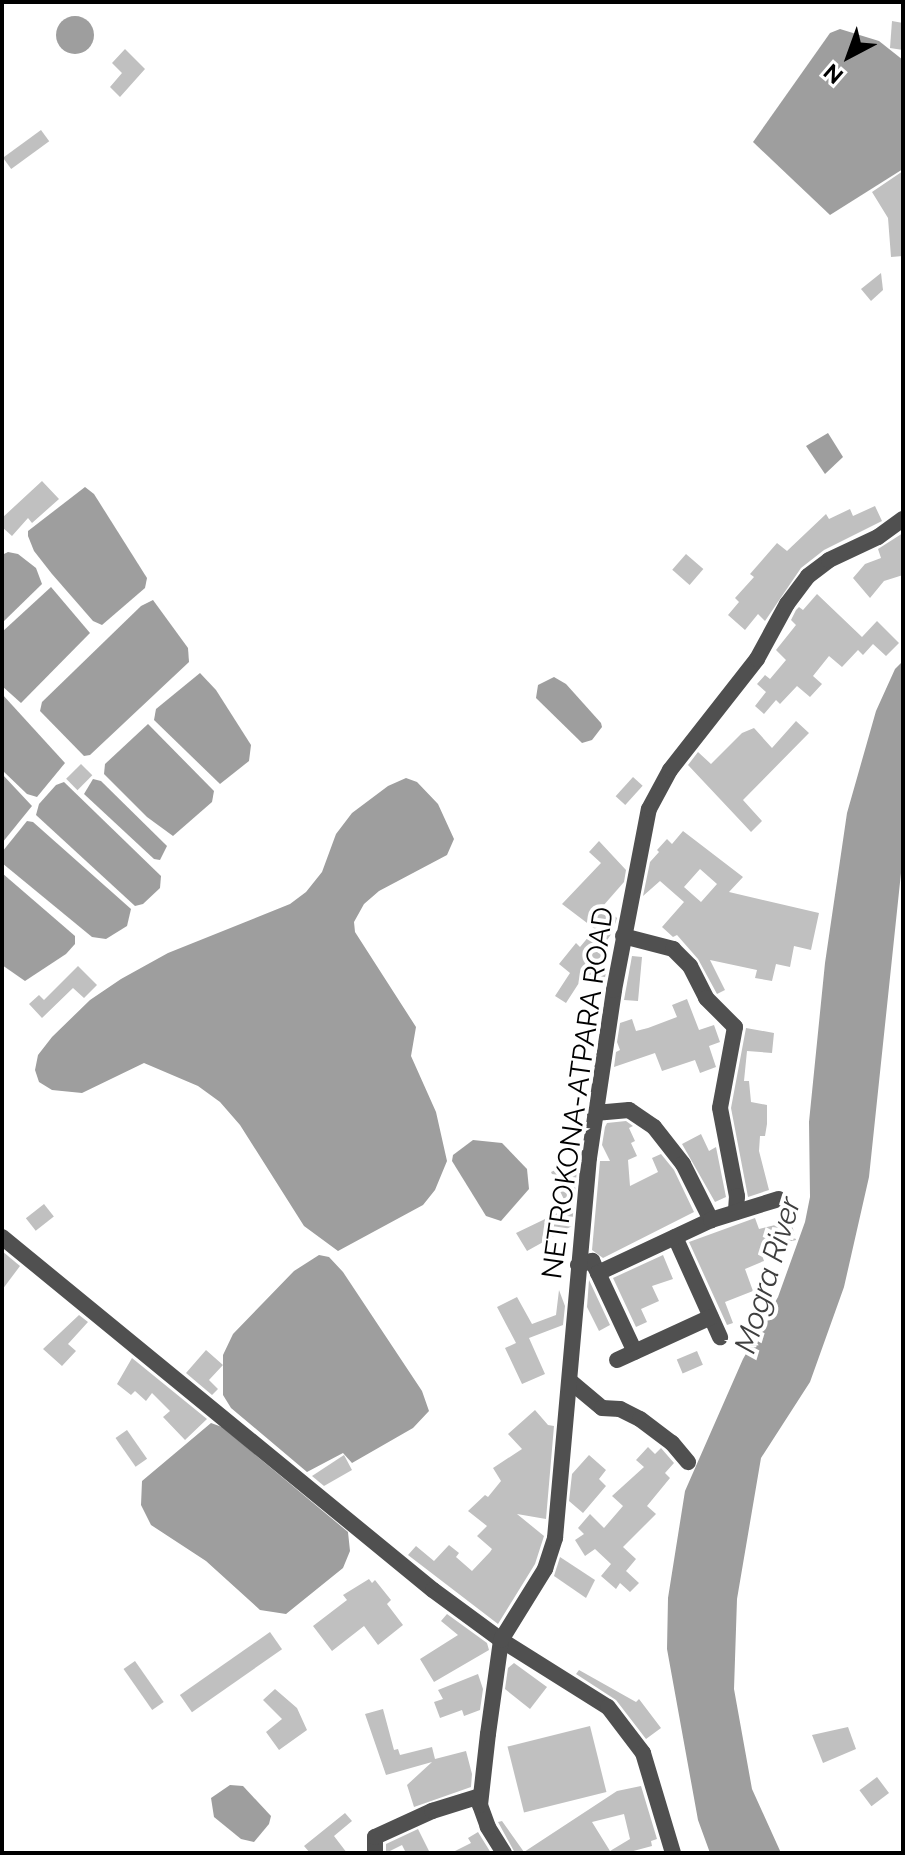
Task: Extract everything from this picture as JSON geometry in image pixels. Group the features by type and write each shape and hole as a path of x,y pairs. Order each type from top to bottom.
{"street":[{"name":"NETROKONA-ATPARA ROAD","path":"504,1853 488,1827 480,1796 501,1640 553,1550 595,1113 623,936 649,809 661,784 757,659 787,604 808,576 829,560 878,537 903,519"},
{"path":"623,936 673,949 690,966 706,998 735,1027 720,1108 737,1196 736,1212"},
{"path":"595,1113 629,1110 654,1127 683,1164 711,1220"},
{"path":"598,1273 711,1220 779,1199"},
{"path":"2,1237 433,1590 501,1640 620,1718 643,1753 673,1853"},
{"path":"675,1237 720,1337"},
{"path":"578,1265 592,1261 635,1352"},
{"path":"617,1360 711,1317"},
{"path":"571,1382 602,1408 620,1409 640,1419 672,1443 688,1462"},
{"path":"375,1853 375,1837 432,1811 480,1796"}],"shaded area":[{"path":"75,16 88,22 94,35 88,48 75,54 62,48 56,35 62,22"},
{"path":"840,29 879,41 903,60 903,169 830,215 753,142 830,33"},
{"path":"828,433 843,457 825,474 806,446"},
{"path":"85,487 94,494 147,578 145,588 102,625 93,621 52,574 34,551 28,536 28,531"},
{"path":"8,552 18,554 36,568 42,584 2,623 2,555"},
{"path":"51,587 90,633 21,703 2,686 2,632"},
{"path":"153,600 188,648 189,662 90,755 84,756 40,711 42,702 141,606"},
{"path":"903,661 903,854 869,1177 844,1287 810,1382 761,1458 737,1599 734,1689 752,1789 781,1853 710,1853 698,1820 667,1649 668,1598 685,1491 743,1359 778,1297 805,1222 810,1197 809,1122 825,963 847,813 876,711 895,669"},
{"path":"200,673 216,690 251,745 249,761 220,784 154,720 156,709"},
{"path":"554,677 566,684 601,723 602,727 592,740 582,743 536,698 538,685"},
{"path":"2,694 65,763 37,797 27,794 2,770"},
{"path":"148,724 214,791 212,802 173,836 147,817 104,774 105,764"},
{"path":"2,774 32,806 2,843"},
{"path":"406,778 417,782 438,804 454,839 447,855 379,891 364,904 354,922 355,932 416,1027 411,1056 436,1112 447,1161 435,1190 423,1205 338,1251 304,1226 240,1125 220,1102 198,1086 144,1063 82,1093 52,1090 39,1082 35,1070 38,1055 52,1037 90,1000 121,979 168,953 290,904 306,892 322,872 336,834 352,813 388,786"},
{"path":"93,779 101,781 167,846 160,860 154,859 84,794"},
{"path":"64,782 161,876 160,888 143,904 135,906 36,815 39,804 56,785"},
{"path":"27,821 33,822 131,909 127,926 106,939 92,937 2,863 2,852"},
{"path":"2,873 75,936 75,944 66,954 25,981 2,965"},
{"path":"473,1140 502,1143 527,1169 529,1189 501,1221 486,1216 452,1161 453,1155"},
{"path":"319,1255 329,1257 343,1272 422,1391 429,1411 413,1428 352,1463 343,1453 307,1472 231,1408 223,1395 223,1355 233,1334 294,1271"},
{"path":"211,1423 222,1427 348,1532 350,1551 343,1568 286,1614 260,1610 206,1561 151,1525 141,1505 142,1481"},
{"path":"230,1785 243,1786 271,1816 269,1824 254,1842 241,1839 214,1817 211,1798"}],"building":[{"path":"892,21 903,23 903,50 890,48"},
{"path":"125,49 145,69 120,97 110,87 122,73 112,63"},
{"path":"41,130 49,141 11,169 3,158"},
{"path":"903,171 903,256 891,257 888,218 872,192"},
{"path":"881,273 883,290 871,301 861,289"},
{"path":"42,481 59,499 32,523 28,518 12,536 2,527 2,518"},
{"path":"875,506 882,521 824,550 801,568 765,621 758,614 745,630 728,615 739,602 735,598 754,577 750,574 777,543 787,551 826,514 829,519 850,509 853,516"},
{"path":"903,533 903,575 884,581 870,598 853,578 865,564 881,558 878,549"},
{"path":"686,554 703,569 690,585 672,570"},
{"path":"817,594 862,637 877,621 899,643 886,656 873,644 863,655 858,650 842,667 829,656 813,676 822,684 810,697 797,686 780,704 776,700 764,714 755,706 766,692 757,684 765,675 770,679 786,660 776,650 796,625 791,620 796,610 799,607 803,610"},
{"path":"796,721 809,733 743,800 762,821 751,832 688,765 698,752 711,764 742,733 754,728 772,748"},
{"path":"81,764 92,775 77,790 66,779"},
{"path":"633,777 643,786 625,805 616,796"},
{"path":"683,831 743,877 729,892 819,913 811,950 794,946 790,967 776,964 772,981 755,978 757,970 710,960 725,990 717,994 698,959 677,935 673,937 662,927 684,902 660,881 643,896 650,862 667,839 672,844","holes":["700,869 717,884 701,902 684,887"]},
{"path":"599,841 626,870 624,882 603,906 617,918 612,933 598,953 608,954 598,965 606,972 604,983 602,986 586,972 566,1003 555,996 570,973 559,964 576,943 580,947 595,929 562,904 601,863 589,852"},
{"path":"632,956 642,957 638,1001 624,1000"},
{"path":"78,966 97,985 84,998 73,988 42,1018 29,1004 39,995 44,1000"},
{"path":"687,999 699,1030 714,1025 720,1042 709,1046 716,1067 700,1073 695,1060 662,1071 655,1053 614,1067 616,1052 620,1050 617,1042 620,1023 632,1019 636,1031 648,1028 677,1017 672,1005"},
{"path":"746,1028 774,1033 772,1053 747,1051 744,1081 749,1081 751,1102 767,1105 765,1136 760,1136 759,1151 769,1190 748,1197 731,1108"},
{"path":"626,1121 633,1126 629,1128 635,1141 631,1143 637,1156 628,1160 630,1186 658,1172 652,1158 661,1154 674,1170 694,1212 603,1258 592,1250 600,1161 610,1161 602,1145 605,1127 607,1123"},
{"path":"701,1134 709,1151 716,1147 726,1197 715,1202 682,1144"},
{"path":"574,1161 577,1169 572,1226 527,1251 516,1233 568,1208 551,1172"},
{"path":"44,1204 54,1217 36,1231 26,1218"},
{"path":"755,1218 759,1229 791,1221 796,1240 760,1249 764,1261 745,1269 753,1291 725,1302 733,1323 727,1325 689,1242"},
{"path":"2,1251 20,1266 2,1290"},
{"path":"663,1255 673,1279 652,1286 659,1301 641,1309 647,1322 636,1327 613,1278"},
{"path":"589,1280 610,1325 599,1331 587,1307"},
{"path":"559,1290 565,1306 563,1325 529,1338 545,1374 522,1384 505,1348 516,1343 497,1307 517,1297 532,1324 556,1315"},
{"path":"79,1315 88,1322 68,1344 76,1351 62,1366 43,1349"},
{"path":"206,1350 223,1365 209,1380 218,1389 212,1395 186,1373"},
{"path":"697,1351 703,1365 683,1373 677,1360"},
{"path":"132,1358 207,1419 185,1440 163,1417 170,1411 152,1393 146,1401 135,1391 131,1395 117,1384"},
{"path":"535,1410 548,1425 554,1426 546,1519 517,1514 544,1536 535,1564 498,1624 408,1555 416,1546 434,1561 449,1545 459,1553 456,1557 472,1571 490,1552 492,1549 477,1536 487,1526 468,1511 485,1495 488,1497 501,1481 493,1468 522,1449 508,1434"},
{"path":"127,1430 147,1459 136,1467 116,1438"},
{"path":"648,1447 655,1454 661,1448 674,1463 665,1473 670,1478 647,1506 656,1514 623,1547 636,1559 626,1571 639,1583 630,1592 620,1583 616,1589 601,1576 611,1564 595,1549 585,1556 575,1540 584,1534 578,1528 590,1514 604,1528 623,1506 612,1496 644,1467 636,1460"},
{"path":"344,1455 352,1470 324,1486 312,1476"},
{"path":"589,1455 606,1470 599,1479 606,1486 583,1513 569,1501 572,1474"},
{"path":"560,1557 595,1580 586,1598 554,1576"},
{"path":"369,1579 372,1583 375,1580 391,1600 387,1604 403,1625 378,1645 364,1626 332,1651 313,1626 347,1600 343,1595"},
{"path":"447,1614 487,1643 489,1650 434,1682 420,1659 458,1635 441,1621"},
{"path":"270,1632 282,1649 192,1712 180,1695"},
{"path":"135,1661 164,1702 152,1710 124,1669"},
{"path":"514,1663 547,1687 530,1709 505,1689 508,1668"},
{"path":"579,1670 636,1702 639,1699 661,1728 646,1739 616,1700 576,1674"},
{"path":"478,1674 483,1689 480,1710 464,1716 462,1710 440,1718 434,1702 443,1699 438,1690"},
{"path":"275,1689 297,1708 307,1730 279,1750 266,1732 282,1719 263,1700"},
{"path":"383,1709 394,1750 398,1749 400,1755 432,1747 435,1759 466,1751 472,1774 471,1787 414,1807 407,1785 432,1762 386,1775 365,1714"},
{"path":"590,1726 606,1792 524,1813 508,1747"},
{"path":"848,1727 856,1749 823,1763 812,1735"},
{"path":"877,1777 889,1793 871,1806 859,1790"},
{"path":"641,1786 657,1839 651,1841 652,1846 626,1853 515,1853 498,1822 502,1821 524,1852 617,1791","holes":["624,1814 630,1839 610,1851 592,1822"]},
{"path":"345,1813 352,1821 334,1836 347,1853 310,1853 304,1846"},
{"path":"418,1829 430,1853 406,1853 402,1845 386,1853 386,1844"},
{"path":"478,1832 491,1853 451,1853 471,1843 468,1838"}],"water label":[{"name":"Mogra River","path":"768,1275"}]}
